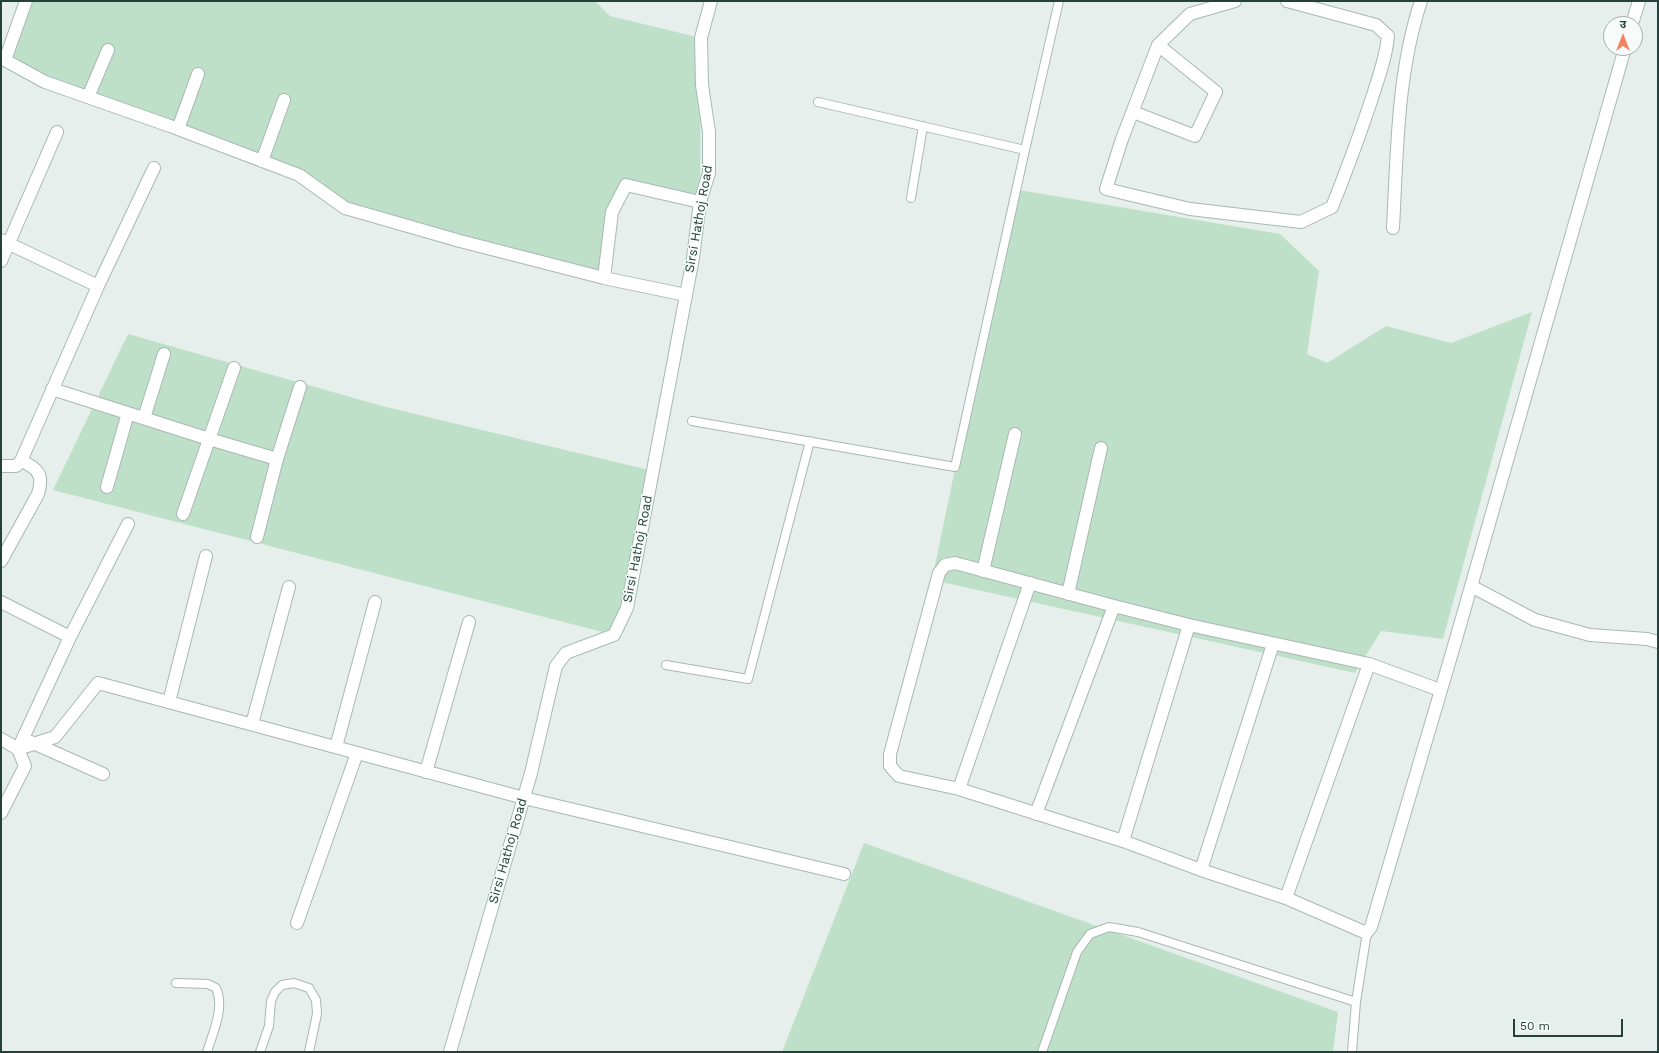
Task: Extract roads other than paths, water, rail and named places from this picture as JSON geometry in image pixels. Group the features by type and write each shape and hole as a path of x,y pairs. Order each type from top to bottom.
{"street":[{"path":"26,1 3,59 45,82 178,129 299,175 345,208 460,241 604,278 686,295"},
{"name":"Sirsi Hathoj Road","path":"450,1052 524,798 556,666 566,653 614,635 627,608 693,258 700,202 709,173 708,132 702,85 701,38 711,1"},
{"path":"1235,1 1190,14 1158,45 1106,189 1190,209 1301,222 1332,207 1350,163 1387,48 1388,36 1376,25 1287,1"},
{"path":"1392,228 1398,128 1406,65 1412,28 1421,1"},
{"path":"1634,16 1639,1"},
{"path":"1133,112 1195,136 1216,92 1158,45"},
{"path":"88,97 108,50"},
{"path":"1440,690 1369,664 1189,625 955,563 945,565 939,573 890,754 890,766 900,776 958,789 1123,841 1201,870 1286,898 1367,932 1371,927 1471,586 1623,56"},
{"path":"178,129 198,74"},
{"path":"262,161 284,100"},
{"path":"1,261 5,242 57,132"},
{"path":"1,466 16,466 21,461 98,286 154,168"},
{"path":"604,278 612,212 626,185 700,202"},
{"path":"5,242 98,286"},
{"path":"144,418 164,354"},
{"path":"183,514 234,368"},
{"path":"257,537 277,459 300,387"},
{"path":"52,389 128,412 208,439 277,459"},
{"path":"107,487 128,412"},
{"path":"983,571 1015,434"},
{"path":"1068,594 1101,448"},
{"path":"1,561 38,494 41,484 38,474 33,466 21,461"},
{"path":"18,749 29,740 70,637 128,524"},
{"path":"169,702 206,556"},
{"path":"958,789 1030,583"},
{"path":"1471,586 1535,620 1590,635 1647,639 1658,642"},
{"path":"252,724 289,587"},
{"path":"1,602 70,637"},
{"path":"336,747 375,602"},
{"path":"1036,814 1114,606"},
{"path":"426,772 469,622"},
{"path":"1123,841 1189,625"},
{"path":"1201,870 1273,644"},
{"path":"1286,898 1369,664"},
{"path":"29,740 55,736 98,682 524,798 844,874"},
{"path":"1,739 18,749 25,766 1,813"},
{"path":"29,740 103,774"},
{"path":"298,923 357,753"}],"lane":[{"path":"692,421 955,467 1059,1"},
{"path":"818,102 1026,150"},
{"path":"911,198 923,126"},
{"path":"666,665 748,679 810,442"},
{"path":"1042,1052 1077,952 1090,934 1109,927 1138,932 1356,1002"},
{"path":"1352,1052 1356,1002 1367,932"},
{"path":"176,983 208,984 216,988 220,996 220,1006 207,1052"},
{"path":"260,1052 269,1026 271,1001 275,992 282,985 294,983 309,988 316,1000 317,1014 309,1052"}]}
